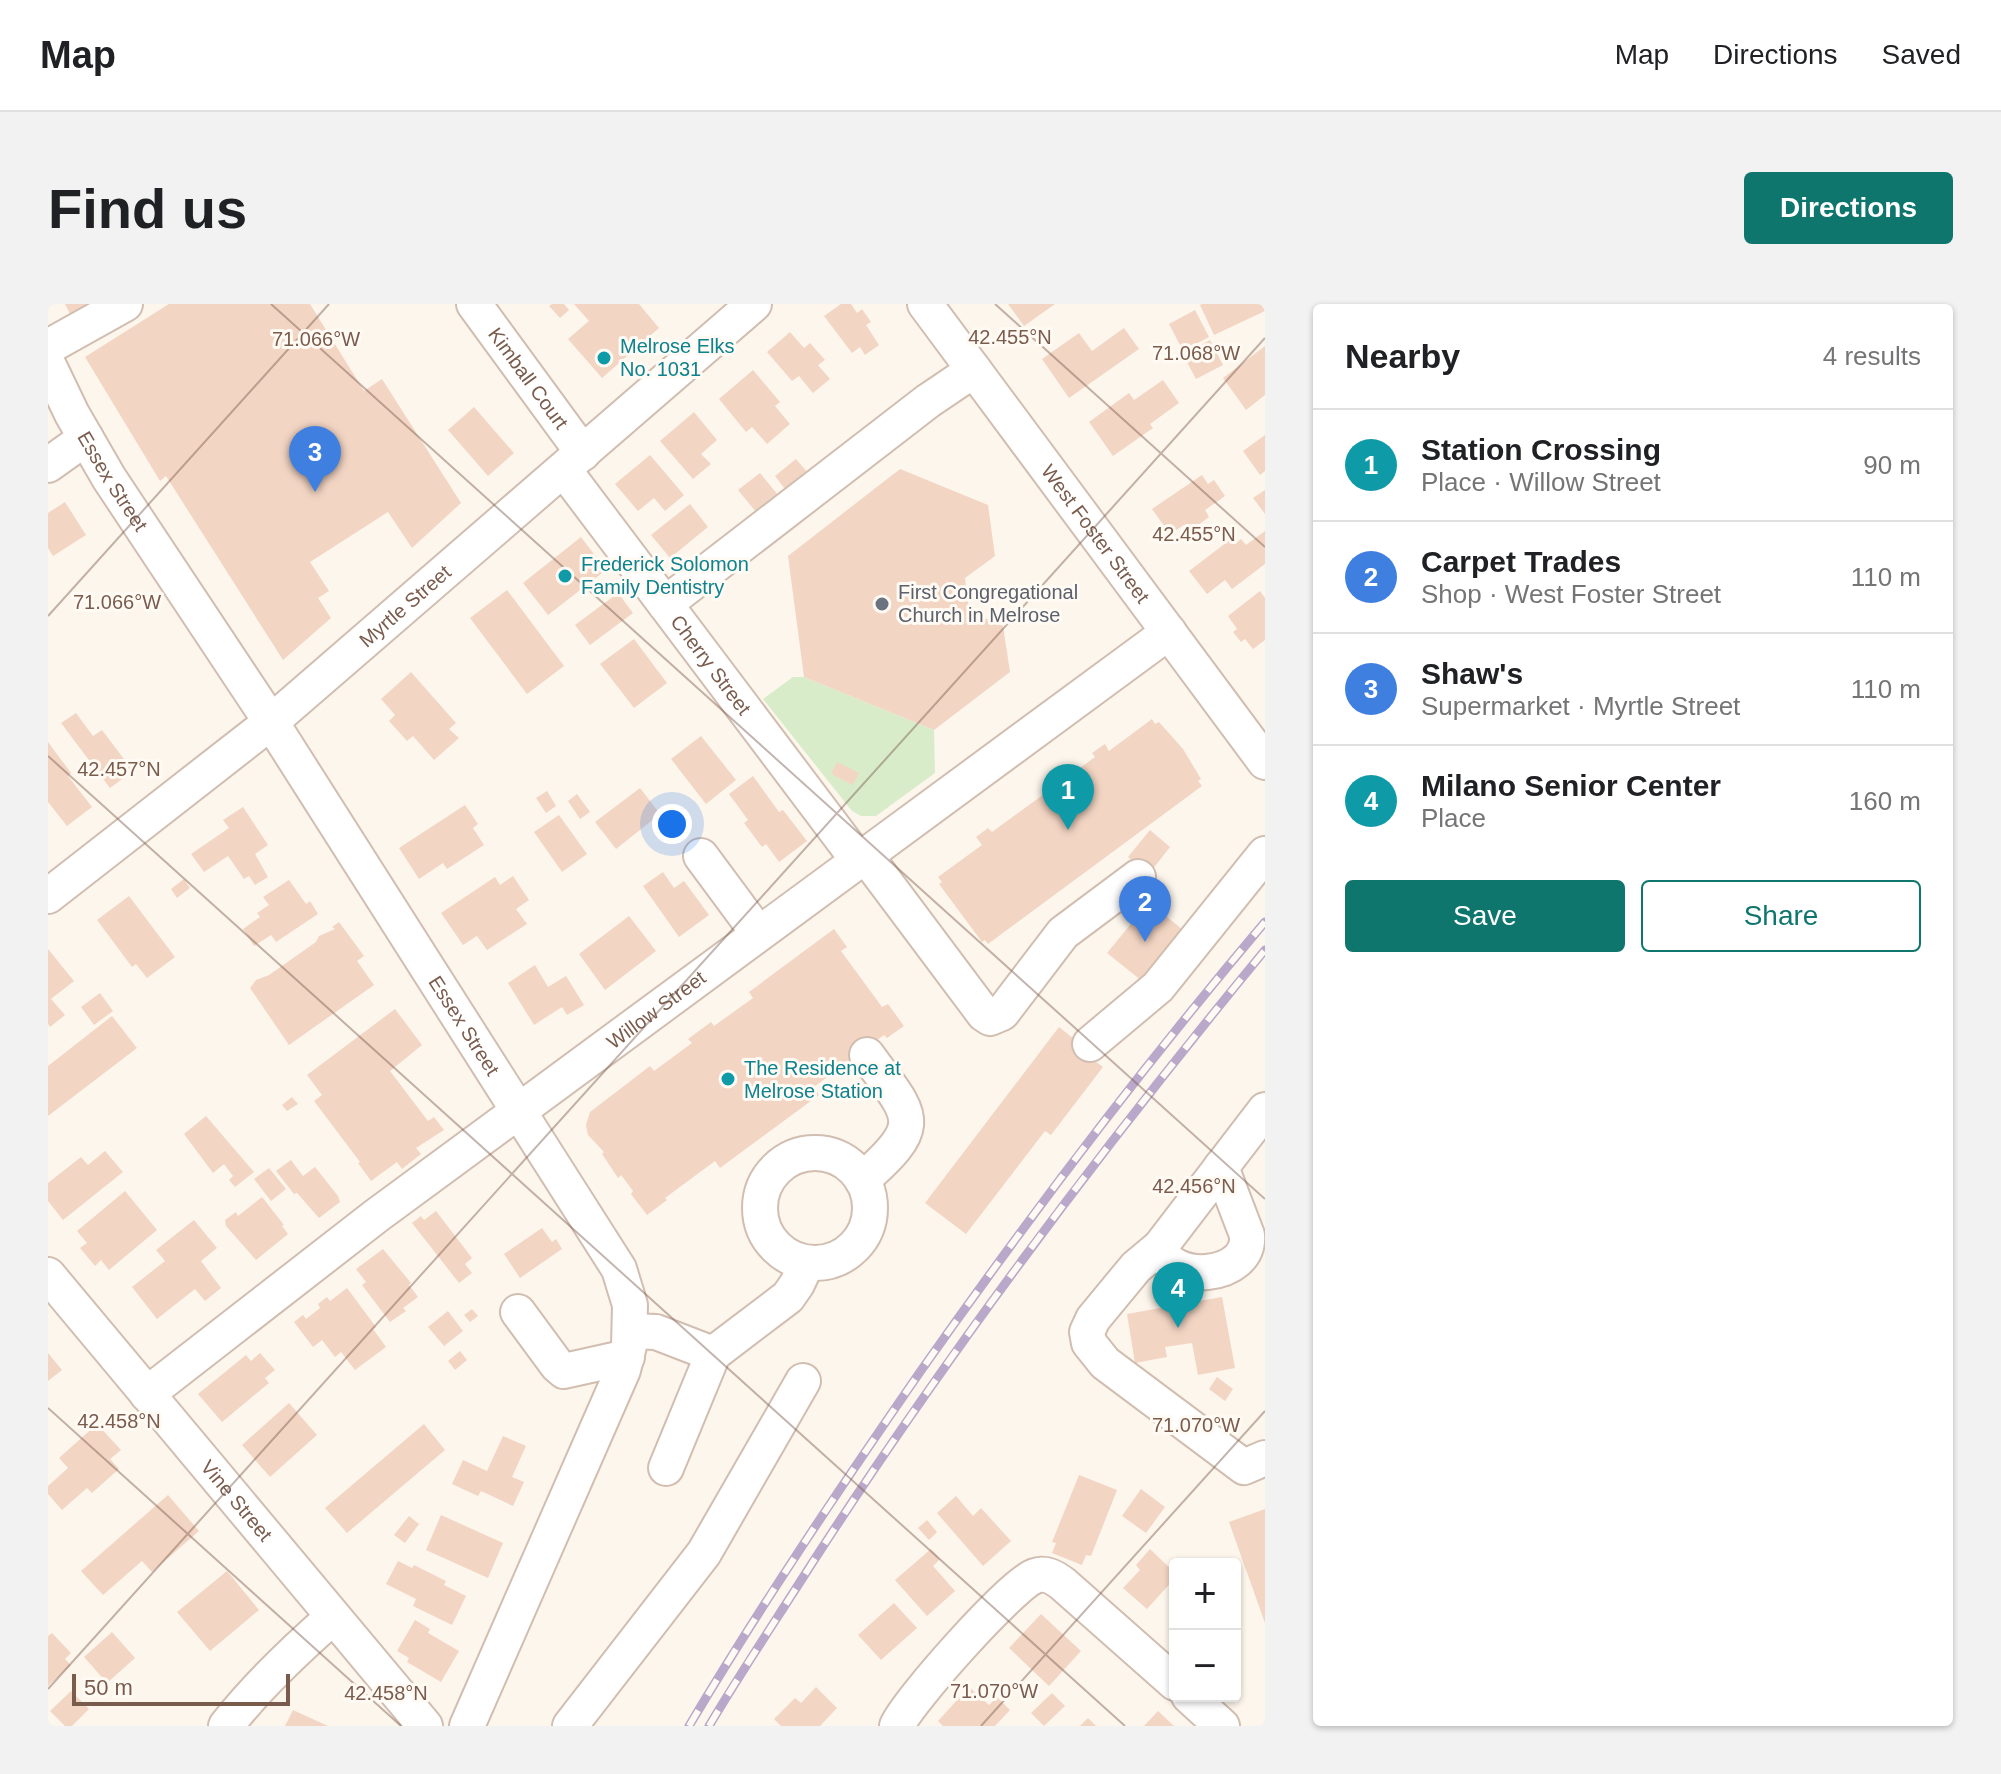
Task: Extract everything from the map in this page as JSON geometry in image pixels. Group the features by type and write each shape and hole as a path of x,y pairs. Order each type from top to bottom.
{"street":[{"path":"48,347 125,304"},
{"name":"Kimball Court","path":"474,304 574,461"},
{"name":"Myrtle Street","path":"48,896 271,722 754,304"},
{"name":"West Foster Street","path":"925,304 1265,762"},
{"name":"Essex Street","path":"48,364 86,438 619,1269 630,1305 629,1344 592,1443 467,1726"},
{"path":"665,604 928,401 974,370"},
{"path":"48,465 86,438"},
{"name":"Cherry Street","path":"574,461 665,604 984,1014 993,1018 1002,1013 1063,933 1138,877"},
{"name":"Willow Street","path":"147,1394 376,1216 1169,632"},
{"path":"1090,1044 1158,987 1265,854"},
{"path":"701,856 758,933"},
{"path":"862,1180 886,1158 906,1131 908,1120 903,1104 867,1055"},
{"path":"1265,1110 1160,1247 1136,1267 1093,1319 1087,1332 1090,1347 1105,1363 1244,1467 1265,1458"},
{"path":"823,1153 843,1161 862,1180 870,1205 867,1226 848,1252 839,1258 807,1263 778,1249 765,1232 760,1211 767,1180 782,1164 801,1155 823,1153"},
{"path":"1160,1247 1171,1264 1191,1271 1225,1269 1242,1256 1247,1235 1221,1167"},
{"path":"666,1468 713,1354 788,1297 807,1263"},
{"name":"Vine Street","path":"48,1275 425,1726"},
{"path":"518,1312 564,1371 656,1332 713,1354"},
{"path":"570,1726 704,1553 803,1381"},
{"path":"897,1726 916,1698 980,1625 1023,1583 1037,1575 1058,1580 1169,1678"},
{"path":"226,1726 297,1648 333,1617"},
{"path":"1196,1702 1222,1726"}],"green space":[{"path":"793,677 804,677 934,730 935,773 876,816 861,816 852,811 763,699"}],"building":[{"path":"65,304 97,304 71,316"},
{"path":"169,304 310,304 364,391 382,379 461,503 412,548 388,512 310,562 329,591 318,598 331,618 283,660 166,476 160,481 85,357"},
{"path":"564,304 569,310 560,318 549,306"},
{"name":"Melrose Elks No. 1031","path":"574,304 639,304 659,328 602,378 568,339 589,321"},
{"path":"841,304 851,304 857,313 862,309 871,322 866,325 879,345 865,355 860,347 852,353 824,316"},
{"path":"1008,304 1055,304 1024,326"},
{"path":"1202,304 1261,304 1265,311 1214,335"},
{"path":"1195,310 1209,337 1183,351 1169,324"},
{"path":"1124,328 1139,349 1069,398 1042,359 1079,333 1092,351"},
{"path":"790,332 804,348 810,343 825,360 818,365 830,379 813,393 799,376 792,381 767,352"},
{"path":"1210,340 1223,365 1196,379 1183,355"},
{"path":"1265,346 1265,395 1246,410 1223,378"},
{"path":"753,370 780,402 775,406 790,424 767,444 752,427 746,432 719,399"},
{"path":"1163,380 1179,403 1150,424 1153,428 1113,456 1089,422 1129,393 1134,400"},
{"path":"474,407 514,453 488,476 448,430"},
{"path":"694,412 717,440 701,454 711,464 693,479 660,441"},
{"path":"1265,435 1265,471 1260,475 1243,451"},
{"path":"650,455 684,495 665,511 654,498 638,511 615,484"},
{"path":"796,459 807,472 785,489 775,476"},
{"name":"First Congregational Church in Melrose","path":"900,469 988,505 995,556 965,578 967,596 970,612 1003,626 1010,672 934,730 804,677 788,556"},
{"path":"760,473 778,495 756,512 738,490"},
{"path":"1202,475 1208,484 1214,480 1225,496 1205,510 1209,517 1189,532 1184,525 1170,534 1152,509"},
{"path":"1265,490 1265,514 1253,498"},
{"path":"65,502 86,535 53,556 48,548 48,513"},
{"path":"690,504 708,527 670,558 651,535"},
{"path":"1265,531 1265,564 1232,589 1225,580 1207,594 1189,571 1231,539 1235,544 1241,539 1246,545"},
{"name":"Frederick Solomon Family Dentistry","path":"581,537 606,570 548,615 523,583"},
{"path":"507,590 564,666 527,694 470,618"},
{"path":"1260,591 1265,598 1265,640 1253,649 1245,639 1241,642 1233,632 1237,629 1228,616"},
{"path":"618,593 633,613 590,645 575,625"},
{"path":"634,639 667,683 634,708 600,664"},
{"path":"411,672 456,723 449,729 459,738 434,760 413,736 407,741 389,721 395,715 381,699"},
{"path":"76,713 93,736 102,730 133,771 110,788 61,723"},
{"path":"1152,719 1155,724 1159,722 1183,749 1202,786 988,944 985,940 982,942 939,884 942,882 938,877 982,845 976,837 988,828 992,832 1095,757 1092,753 1105,744 1109,751"},
{"path":"701,736 736,780 706,804 671,759"},
{"path":"48,742 71,773 68,776 92,807 67,826 48,802"},
{"path":"837,762 859,773 853,785 831,774"},
{"path":"753,776 779,812 783,810 807,841 779,862 766,844 762,847 744,823 748,820 729,794"},
{"path":"640,788 660,814 616,849 595,822"},
{"path":"547,791 556,806 546,813 536,798"},
{"path":"577,794 590,812 580,819 568,801"},
{"path":"465,805 478,824 473,828 484,845 447,869 443,863 419,879 399,848"},
{"path":"243,807 268,845 255,854 268,877 255,885 249,876 244,879 228,856 204,872 191,854 229,828 223,820"},
{"path":"559,815 587,854 562,872 534,832"},
{"path":"1150,830 1170,847 1149,874 1128,857"},
{"path":"663,872 674,888 684,881 709,915 679,937 643,886"},
{"path":"513,876 529,900 516,909 527,924 487,950 477,936 463,945 441,913 495,877 500,885"},
{"path":"184,879 190,888 177,898 171,889"},
{"path":"289,880 306,904 310,901 318,914 276,942 271,935 254,946 243,929 260,917 257,913 269,905 263,897"},
{"path":"129,896 175,957 147,978 136,964 132,967 97,920"},
{"path":"1149,902 1183,930 1142,981 1107,953"},
{"path":"629,916 656,951 605,990 579,954"},
{"path":"339,922 364,956 357,961 374,985 289,1045 250,988 256,980 269,975 316,942 319,936 335,929 332,927"},
{"name":"The Residence at Melrose Station","path":"834,929 847,947 841,951 882,1007 888,1004 904,1026 887,1038 884,1035 814,1087 819,1095 720,1168 715,1161 647,1215 631,1194 633,1191 621,1175 618,1178 602,1154 604,1152 588,1135 586,1125 590,1112 650,1066 654,1071 692,1043 688,1039 711,1022 714,1026 753,998 749,992"},
{"path":"48,949 74,981 51,999 65,1015 50,1027 48,1024"},
{"path":"535,965 548,987 566,976 584,1005 567,1015 562,1007 534,1025 508,983"},
{"path":"100,993 113,1011 94,1025 81,1007"},
{"path":"395,1009 422,1045 390,1071 428,1121 434,1117 444,1130 416,1148 421,1154 402,1169 397,1162 371,1181 314,1101 322,1095 307,1075"},
{"path":"112,1016 137,1048 48,1116 48,1066"},
{"path":"1059,1027 1079,1043 1076,1047 1103,1067 1051,1135 1045,1131 966,1234 925,1203"},
{"path":"292,1097 298,1104 287,1111 282,1105"},
{"path":"206,1116 254,1172 235,1187 229,1180 233,1176 224,1164 213,1173 184,1134"},
{"path":"105,1151 123,1172 63,1220 48,1201 48,1183 81,1157 88,1165"},
{"path":"291,1160 303,1176 315,1167 340,1202 319,1218 276,1171"},
{"path":"269,1168 286,1189 271,1201 254,1179"},
{"path":"125,1191 157,1230 109,1270 101,1260 95,1266 80,1248 87,1243 77,1231"},
{"path":"262,1197 288,1234 256,1260 226,1226 225,1220 236,1212 238,1216"},
{"path":"436,1211 472,1258 465,1264 472,1273 459,1283 412,1223 421,1216 424,1220"},
{"path":"194,1220 217,1248 201,1261 221,1288 205,1301 195,1289 157,1319 132,1287 165,1261 156,1250"},
{"path":"542,1228 552,1242 556,1239 562,1249 520,1278 504,1254"},
{"path":"383,1249 411,1283 409,1285 418,1297 403,1308 406,1311 390,1322 362,1285 366,1282 356,1269"},
{"path":"347,1288 376,1327 373,1329 386,1347 355,1370 341,1352 335,1357 322,1340 313,1347 294,1322 303,1315 306,1319 320,1308 318,1304 327,1297 330,1301"},
{"path":"1222,1297 1235,1368 1198,1375 1192,1343 1165,1347 1167,1357 1135,1363 1127,1314"},
{"path":"472,1309 478,1316 470,1322 464,1315"},
{"path":"448,1311 463,1331 444,1346 428,1327"},
{"path":"460,1351 467,1360 455,1370 448,1361"},
{"path":"48,1353 62,1370 48,1381"},
{"path":"260,1353 275,1370 265,1378 269,1383 222,1422 198,1394 246,1355 251,1361"},
{"path":"1217,1377 1233,1389 1225,1401 1209,1389"},
{"path":"289,1403 317,1435 270,1477 242,1445"},
{"path":"97,1424 121,1450 110,1459 119,1469 92,1493 87,1488 62,1510 48,1494 48,1486 68,1468 59,1458"},
{"path":"424,1424 445,1450 347,1533 325,1508"},
{"path":"503,1436 526,1446 512,1477 524,1482 513,1506 481,1491 478,1496 452,1484 463,1460 487,1471"},
{"path":"1079,1475 1117,1490 1091,1556 1086,1555 1082,1565 1052,1553 1056,1543 1052,1542"},
{"path":"1141,1489 1165,1507 1146,1533 1122,1516"},
{"path":"168,1495 199,1531 152,1572 142,1561 103,1595 81,1571"},
{"path":"956,1496 973,1516 981,1508 1011,1541 983,1566 937,1513"},
{"path":"1265,1509 1265,1623 1229,1522"},
{"path":"441,1515 503,1543 488,1578 426,1550"},
{"path":"409,1516 419,1524 405,1543 394,1535"},
{"path":"927,1520 937,1532 929,1540 918,1528"},
{"path":"931,1549 940,1559 933,1566 955,1591 927,1616 895,1580"},
{"path":"1150,1549 1169,1567 1169,1585 1147,1609 1123,1588 1140,1570 1136,1565"},
{"path":"398,1561 412,1568 414,1565 446,1581 444,1585 466,1596 452,1625 413,1606 416,1599 386,1584"},
{"path":"227,1571 259,1610 210,1651 177,1612"},
{"path":"894,1603 917,1628 881,1660 858,1635"},
{"path":"1041,1614 1081,1651 1049,1686 1009,1648"},
{"path":"415,1620 430,1629 428,1633 459,1651 441,1682 407,1662 409,1658 397,1651"},
{"path":"112,1632 135,1658 107,1683 84,1657"},
{"path":"52,1633 71,1653 65,1659 71,1665 48,1686 48,1636"},
{"path":"816,1687 837,1708 820,1726 781,1726 774,1719 795,1698 801,1703"},
{"path":"969,1687 989,1705 997,1697 1010,1710 995,1726 943,1726 938,1721"},
{"path":"71,1691 89,1709 72,1726 65,1726 50,1711"},
{"path":"1052,1693 1065,1706 1044,1726 1031,1713"},
{"path":"293,1710 328,1726 285,1726"},
{"path":"1158,1711 1174,1726 1144,1726"},
{"path":"1088,1718 1096,1726 1080,1726"}],"railway":[{"path":"689,1726 802,1547 961,1314 1131,1087 1265,922"},
{"path":"709,1726 862,1488 971,1330 1086,1176 1265,950"}],"place":[{"name":"Melrose Elks No. 1031","path":"604,358"},
{"name":"Shaw's","path":"315,492"},
{"name":"Frederick Solomon Family Dentistry","path":"565,576"},
{"name":"First Congregational Church in Melrose","path":"882,604"},
{"name":"Station Crossing","path":"1068,830"},
{"name":"Carpet Trades","path":"1145,942"},
{"name":"The Residence at Melrose Station","path":"728,1079"},
{"name":"Milano Senior Center","path":"1178,1328"}]}
